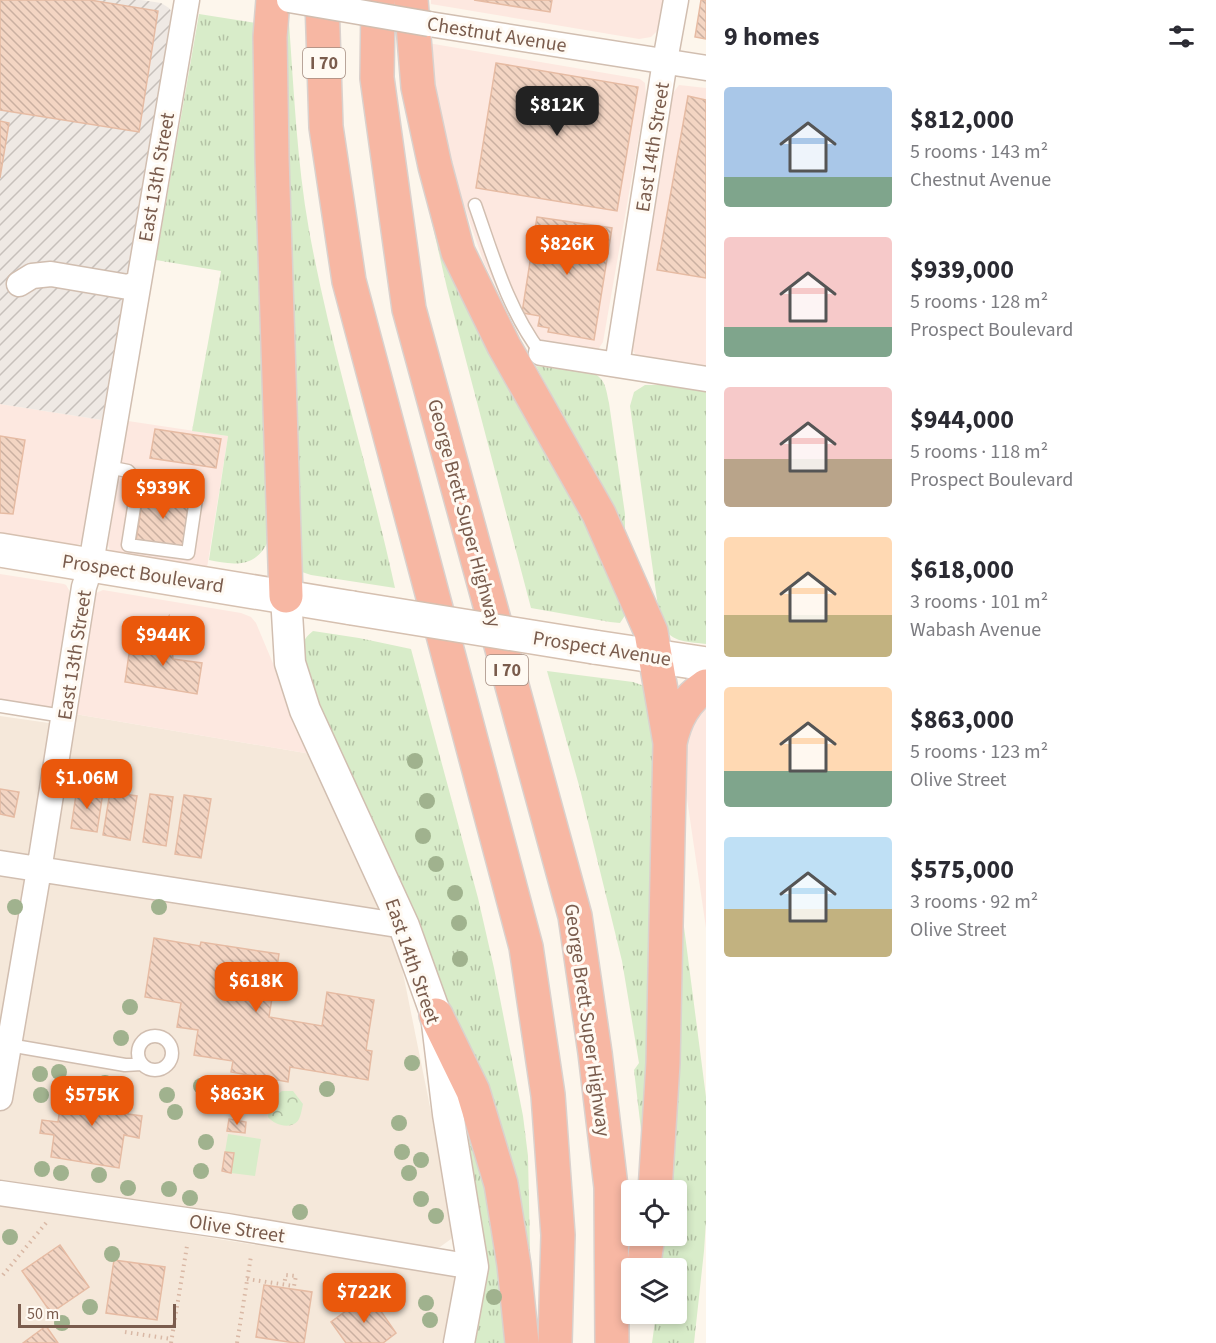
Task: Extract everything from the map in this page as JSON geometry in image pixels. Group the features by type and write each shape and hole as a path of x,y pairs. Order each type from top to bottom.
{"highway":[{"path":"273,0 270,37 272,158 286,596"},
{"name":"I 70","path":"322,0 327,127 349,281 526,947 548,1095 555,1188 558,1235 555,1343"},
{"name":"George Brett Super Highway","path":"378,0 377,78 409,309 575,916 611,1187 612,1343"},
{"path":"420,12 418,87 435,166 458,252 504,346 599,514 651,632 670,743"},
{"path":"656,1180 663,1063 670,743 679,714 706,686"},
{"path":"436,1014 472,1091 501,1184 514,1265 522,1343"},
{"path":"622,1343 628,1324"}],"main road":[{"name":"Prospect Boulevard","path":"0,550 91,565 157,557 286,596"},
{"name":"Prospect Avenue","path":"286,596 706,664"}],"street":[{"name":"East 13th Street","path":"0,1098 84,586 91,565 187,0"},
{"name":"Chestnut Avenue","path":"289,0 420,12 706,68"},
{"name":"East 14th Street","path":"617,365 676,0"},
{"path":"19,284 32,276 51,274 128,287 138,283"},
{"path":"541,353 706,379"},
{"name":"East 14th Street","path":"286,596 290,663 305,710 404,926 436,1014 448,1114 473,1268 459,1343"},
{"path":"0,863 404,926"},
{"name":"Olive Street","path":"0,1192 227,1226 473,1268"}],"lane":[{"path":"475,205 505,288 530,338 541,353"},
{"path":"108,467 128,471 138,482 168,491 197,492 188,553 157,557 128,545 138,482"},
{"path":"0,706 63,716"},
{"path":"9,1045 125,1065 141,1064"}],"path":[{"path":"3,1275 46,1223"},
{"path":"125,1332 171,1341 187,1246"},
{"path":"237,1343 251,1256"},
{"path":"247,1279 284,1284"}],"shaded area":[{"path":"0,0 141,0 161,3 171,11 172,16 102,420 0,404"},
{"path":"431,0 663,0 657,31 651,37 639,39 431,4"},
{"path":"428,43 640,79 645,83 646,96 603,342 597,351 585,351 521,336 484,263 461,197 435,100"},
{"path":"679,85 706,88 706,367 636,355 630,347 673,93"},
{"path":"0,404 102,420 80,544 72,546 0,534"},
{"path":"128,421 228,436 207,568 111,552 108,545"},
{"path":"0,574 64,584 69,590 51,709 0,700"},
{"path":"103,590 241,613 251,617 256,623 311,754 75,714 94,597 96,593"},
{"path":"706,706 706,928 682,765 682,740 703,707"},
{"path":"75,714 311,754 401,963 453,1221 451,1239 440,1247 424,1249 0,1180 0,716 49,723"},
{"path":"0,1204 457,1277 446,1343 0,1343"}],"green space":[{"path":"199,14 256,23 270,536 258,556 238,563 209,560 228,436 192,431 221,271 156,260"},
{"path":"277,22 289,23 296,127 309,230 339,365 395,588 311,575 293,569"},
{"path":"419,167 628,601 620,623 531,608 447,288"},
{"path":"536,366 593,373 603,382 609,403 625,514 625,533 550,401 551,394"},
{"path":"645,385 664,385 706,391 706,644 678,640 668,633 660,621 630,406 634,392"},
{"path":"313,631 411,649 478,898 523,1116 528,1156 531,1295 453,1016 303,672 303,645"},
{"path":"547,671 633,682 647,687 654,741 650,1121 643,1147 634,1070 639,1063 622,961 580,789"},
{"path":"677,838 684,927 706,1097 706,1221 694,1343 652,1343 655,1324 687,1324 687,1258 662,1258 662,1246 687,1246 687,1180 666,1180"},
{"path":"452,1065 479,1140 512,1343 466,1343"},
{"path":"282,1091 293,1091 303,1104 299,1119 293,1125 284,1126 268,1117 273,1099"},
{"path":"228,1134 261,1139 255,1176 231,1173 234,1153 225,1152"}],"building":[{"path":"0,0 90,0 158,11 139,132 0,110"},
{"path":"474,0 552,0 550,12"},
{"path":"701,0 706,0 706,39 695,37"},
{"path":"496,63 638,87 617,211 476,188"},
{"path":"688,96 706,100 706,278 657,270"},
{"path":"0,121 9,123 0,178"},
{"path":"537,217 612,228 594,340 548,332 549,328 538,326 540,316 522,313"},
{"path":"155,429 221,439 216,468 150,458"},
{"path":"0,436 25,440 13,514 0,513"},
{"path":"144,491 190,498 183,549 136,541"},
{"path":"169,616 173,659 202,663 197,694 125,682 129,654 146,654"},
{"path":"77,788 103,792 97,832 71,828"},
{"path":"0,789 19,792 14,817 0,814"},
{"path":"110,792 137,796 130,840 103,835"},
{"path":"150,794 173,797 166,846 143,842"},
{"path":"184,795 211,799 201,858 175,854"},
{"path":"154,938 200,946 201,942 279,954 269,1017 322,1026 327,992 374,1000 366,1050 372,1051 368,1080 290,1067 288,1082 231,1072 233,1061 194,1055 198,1030 177,1027 181,1003 145,997"},
{"path":"63,1086 130,1097 128,1114 142,1116 139,1138 124,1135 119,1168 51,1157 54,1135 40,1133 42,1120 58,1122"},
{"path":"229,1119 246,1122 245,1133 227,1131"},
{"path":"225,1152 234,1153 231,1173 222,1171"},
{"path":"60,1245 89,1287 51,1313 22,1271"},
{"path":"114,1260 165,1267 157,1320 106,1313"},
{"path":"264,1285 312,1292 304,1343 256,1337"},
{"path":"369,1294 396,1333 383,1343 346,1343 331,1322"},
{"path":"46,1326 58,1343 23,1343"}]}
